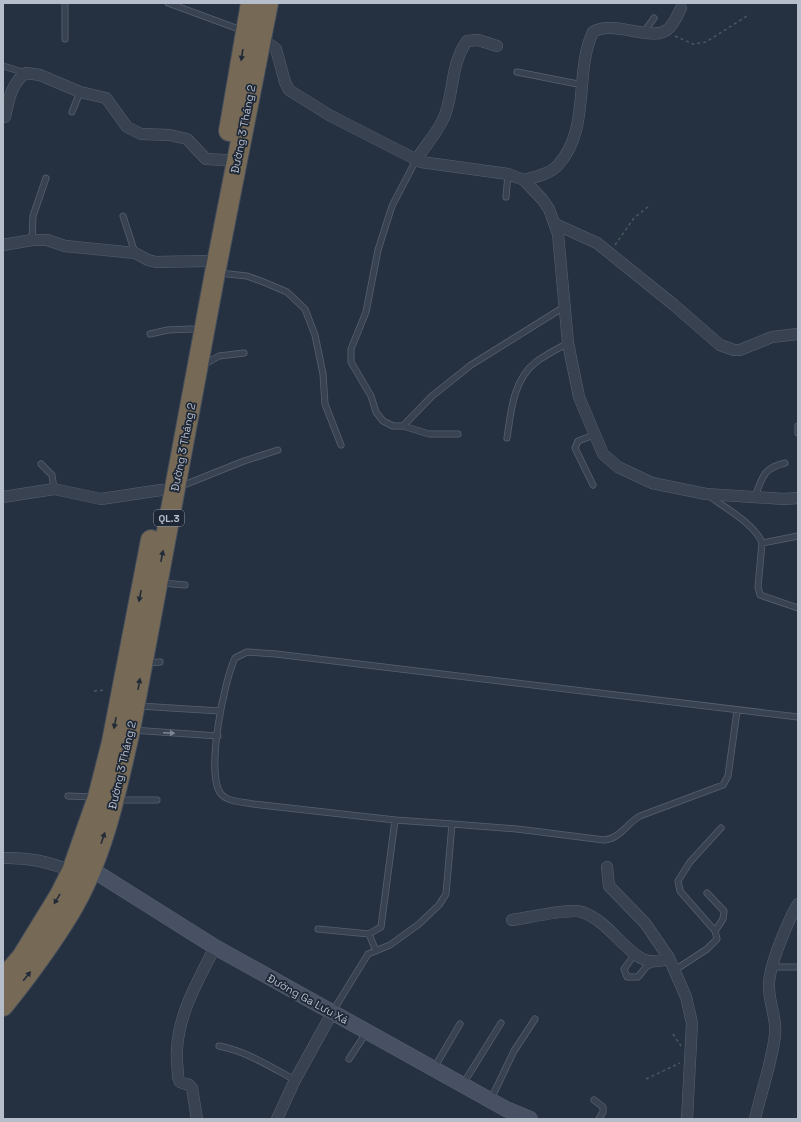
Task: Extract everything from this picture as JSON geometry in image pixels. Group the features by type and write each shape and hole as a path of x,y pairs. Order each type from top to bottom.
{"highway":[{"name":"Đường 3 Tháng 2","path":"3,1006 34,967 71,911 106,798 130,730 135,706 151,662 157,582 168,489 192,329 210,268 254,35 251,3"},
{"name":"Đường 3 Tháng 2","path":"106,798 112,742 168,489 198,369 224,160 254,35 268,3"},
{"name":"Đường 3 Tháng 2","path":"3,979 22,957 60,895 83,874"}],"street":[{"path":"524,180 541,176 558,166 570,146 578,121 585,59 593,32 600,28 605,28 644,32 664,32 670,28 681,8"},
{"path":"254,35 276,49 285,82 289,90 329,115 421,162 508,174 524,180 542,199 555,224 558,234 568,343 579,397 603,454 618,467 652,483 706,494 798,498"},
{"path":"416,160 445,116 457,59 462,48 467,41 478,40 497,46"},
{"path":"5,117 14,85 19,77 26,73 40,75 80,92 109,100 127,127 141,134 179,136 187,139 206,159 224,160"},
{"path":"555,224 589,238 674,305 720,345 734,350 740,350 772,337 798,334"},
{"path":"3,244 32,240 47,240 65,246 135,253 148,260 156,262 210,268"},
{"path":"3,497 54,489 101,499 168,489"},
{"path":"3,858 18,857 46,861 83,874"},
{"path":"607,867 609,886 639,915 669,958 692,1016 687,1119"},
{"name":"Đường Ga Lưu Xá","path":"83,874 366,1033 463,1084 490,1101 530,1119"},
{"path":"755,1119 775,1037 776,1021 769,996 768,985 772,967 787,923 798,904"},
{"path":"512,920 571,911 582,912 606,926 635,954 645,960 655,962 669,958"},
{"path":"198,1119 192,1088 189,1085 180,1082 178,1077 177,1049 182,1024 191,994 215,947"},
{"path":"277,1119 295,1080 332,1013"}],"lane":[{"path":"65,3 65,39"},
{"path":"168,3 254,35"},
{"path":"644,32 654,18"},
{"path":"3,66 26,73"},
{"path":"517,72 583,85"},
{"path":"72,112 80,92"},
{"path":"416,160 392,206 378,250 366,312 351,349 351,362 371,396 376,412 383,421 393,426 403,426 429,434 458,434"},
{"path":"506,196 508,174"},
{"path":"32,240 33,216 46,178"},
{"path":"123,216 135,253"},
{"path":"210,268 247,276 266,282 287,292 305,309 315,334 323,374 326,404 341,445"},
{"path":"403,426 432,396 471,365 565,307"},
{"path":"150,334 168,330 192,329"},
{"path":"507,438 512,408 520,380 535,362 568,343"},
{"path":"198,369 219,356 244,353"},
{"path":"798,426 798,433"},
{"path":"593,485 575,448 578,441 594,435"},
{"path":"168,489 278,450"},
{"path":"755,497 766,472 774,465 785,463"},
{"path":"41,464 52,475 54,489"},
{"path":"706,494 758,533 762,543 758,587 760,595 762,597 798,608"},
{"path":"762,543 798,536"},
{"path":"157,582 184,585"},
{"path":"737,711 728,776 723,785 640,816 633,820 618,836 611,840 517,829 395,820 230,799 222,794 216,784 215,765 220,711 229,670 235,658 247,652 276,654 798,718"},
{"path":"135,706 220,711"},
{"path":"130,730 218,736"},
{"path":"68,796 157,800"},
{"path":"318,929 369,934 381,927 395,820"},
{"path":"332,1013 368,954 390,946 419,924 440,905 446,894 452,824"},
{"path":"675,970 714,943 717,935 680,891 678,881 690,862 721,828"},
{"path":"707,894 724,911 723,919 715,931"},
{"path":"369,934 376,951"},
{"path":"635,954 624,969 627,977 638,977 649,964 655,962"},
{"path":"772,967 798,967"},
{"path":"490,1101 514,1051 535,1019"},
{"path":"463,1084 501,1023"},
{"path":"434,1068 460,1024"},
{"path":"348,1059 366,1033"},
{"path":"219,1046 232,1048 247,1054 295,1080"},
{"path":"594,1100 603,1107 603,1112 599,1119"}],"path":[{"path":"664,32 693,44 706,42 747,16"},
{"path":"609,253 634,218 649,206"},
{"path":"646,1079 690,1058"}]}
